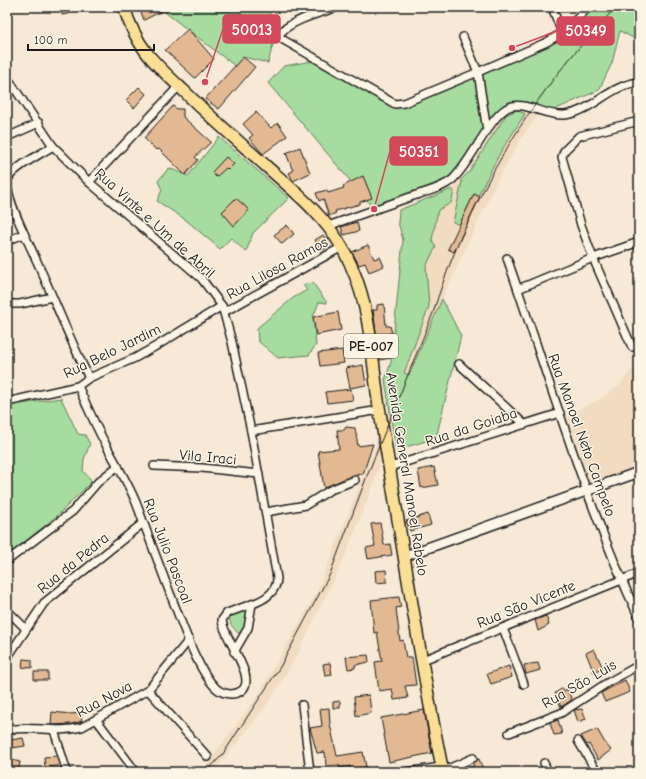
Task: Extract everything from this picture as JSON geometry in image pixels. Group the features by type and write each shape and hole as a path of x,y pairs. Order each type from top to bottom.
{"main road":[{"name":"Avenida General Manoel Rabelo","path":"124,7 133,33 142,49 179,86 302,198 328,226 342,247 360,285 365,302 380,410 443,770"}],"street":[{"path":"338,7 306,18 282,30 280,33 280,38 395,104 404,103 547,42 562,33 589,7"},
{"path":"552,7 562,33"},
{"path":"463,37 478,72 487,131"},
{"name":"Rua Vinte e Um de Abril","path":"7,77 53,146 90,182 196,274 215,294 223,309 251,431 266,512 277,585 270,594 252,604 228,613 222,620 224,629 234,652 245,670 247,680"},
{"path":"328,226 434,189 451,181 464,166 487,131 502,112 511,106 519,104 553,115 565,115 581,110 620,87 639,82"},
{"path":"90,182 179,86"},
{"path":"632,347 593,258 581,225 563,164 564,151 579,136 639,121"},
{"path":"7,137 39,123"},
{"path":"53,146 17,169 10,176 7,181 8,193 65,330 89,378"},
{"path":"7,241 24,234"},
{"path":"518,289 593,258 639,242"},
{"name":"Rua Lilosa Ramos","path":"223,309 342,247"},
{"name":"Rua Manoel Neto Campelo","path":"507,258 587,490 621,580 639,618"},
{"path":"7,304 20,304 52,297"},
{"name":"Rua Belo Jardim","path":"7,402 78,386 89,378 146,352 223,309"},
{"path":"459,364 523,423"},
{"name":"Rua Julio Pascoal","path":"78,386 93,420 131,490 189,640 208,679 219,691 227,694 239,692 243,689 247,680"},
{"path":"251,431 380,410"},
{"name":"Rua da Goiaba","path":"390,467 523,423 560,413"},
{"path":"7,561 74,511 98,482 118,466"},
{"name":"Vila Iraci","path":"154,466 202,468 259,474"},
{"path":"405,556 639,472"},
{"path":"266,512 306,505 330,490 355,480"},
{"name":"Rua da Pedra","path":"7,658 36,613 49,598 143,523"},
{"name":"Rua São Vicente","path":"423,660 639,573"},
{"path":"234,652 248,628 252,604"},
{"path":"7,610 26,629"},
{"path":"503,628 524,684"},
{"name":"Rua Nova","path":"7,730 34,728 71,730 82,727 148,690 189,640"},
{"name":"Rua São Luis","path":"509,733 561,713 607,683 639,665"},
{"path":"148,690 208,757"},
{"path":"302,705 310,772"},
{"path":"96,719 136,772"},
{"path":"54,730 68,772"},
{"path":"578,741 597,772"},
{"path":"406,772 443,770 473,758"},
{"path":"544,764 548,772"}],"shaded area":[{"path":"567,73 522,137 501,173 442,299 409,376 371,491 345,556 299,651 273,696 246,732 213,772 201,772 257,697 317,592 395,397 403,240 398,222 399,210 452,189 469,172 501,118"},
{"path":"639,343 639,470 591,485 566,409 571,408 572,412 595,402 619,386 634,367 635,348"}],"green space":[{"path":"164,7 272,7 268,10 277,29 268,63 243,57 235,66 166,13"},
{"path":"585,7 639,7 639,41 620,31 612,63 599,90 554,110 519,104 496,118 456,176 374,209 268,83 284,66 318,60 395,104 555,37"},
{"path":"517,110 525,114 500,153 478,196 474,194 459,225 453,222 462,182 461,180 469,172 506,115"},
{"path":"219,137 289,198 253,233 246,252 231,238 220,249 186,220 157,201 162,190 158,181 169,168 188,176"},
{"path":"452,189 454,192 451,203 438,210 432,240 436,247 426,266 429,306 404,373 409,375 442,299 461,336 436,438 396,450 385,380 391,362 403,240 398,222 399,210"},
{"path":"313,283 327,303 319,302 313,317 316,345 309,355 278,358 258,341 257,328 293,298 307,290 303,285"},
{"path":"61,398 78,434 85,435 90,444 84,459 83,471 92,481 57,516 7,556 7,406"},
{"path":"247,608 244,629 242,633 238,633 231,625 228,614"}],"building":[{"path":"61,7 72,7 73,13 62,15"},
{"path":"139,7 170,7 144,20"},
{"path":"188,29 214,59 195,78 165,50"},
{"path":"243,57 255,67 219,109 205,99"},
{"path":"139,87 146,94 134,108 126,100"},
{"path":"173,106 177,109 183,109 183,117 211,142 195,157 198,160 185,175 159,149 156,150 144,138"},
{"path":"256,112 271,128 278,123 287,136 263,154 249,138 253,135 243,124"},
{"path":"300,147 310,173 293,181 289,173 293,171 286,153"},
{"path":"226,157 234,164 228,170 226,168 216,177 212,172"},
{"path":"363,176 372,198 360,202 360,204 335,211 336,213 329,216 323,199 319,201 316,193 327,190 328,193 344,188 343,186"},
{"path":"474,194 480,197 454,252 448,249"},
{"path":"236,198 249,210 234,226 222,212"},
{"path":"357,222 359,231 344,235 341,227"},
{"path":"287,225 294,234 282,244 274,235"},
{"path":"323,235 330,246 321,251 315,240"},
{"path":"368,245 374,259 380,257 384,266 369,272 365,263 359,265 352,252"},
{"path":"384,304 386,326 390,326 392,333 389,333 391,358 380,360 373,310 377,310 377,305"},
{"path":"338,312 341,330 316,335 313,317"},
{"path":"358,341 359,348 349,349 348,342"},
{"path":"342,350 344,363 320,366 318,353"},
{"path":"363,365 366,385 350,388 346,368"},
{"path":"351,389 353,400 327,403 325,392"},
{"path":"346,427 355,428 358,446 373,444 363,474 353,475 324,488 318,451 339,449 337,430 344,430"},
{"path":"434,467 438,485 421,488 418,470"},
{"path":"428,514 431,525 410,531 406,521"},
{"path":"380,523 384,545 390,544 392,555 368,559 366,548 375,546 371,524"},
{"path":"386,570 387,582 376,583 375,571"},
{"path":"399,597 401,607 396,608 400,641 403,640 406,658 412,657 416,685 405,686 408,698 394,700 392,689 379,691 375,662 382,661 377,632 374,633 371,600"},
{"path":"546,616 549,625 538,631 535,620"},
{"path":"594,649 603,668 594,673 586,653"},
{"path":"368,655 369,662 355,665 355,668 348,669 346,657"},
{"path":"23,659 32,660 32,668 22,667"},
{"path":"330,663 332,675 325,676 323,664"},
{"path":"538,663 540,670 526,674 524,665"},
{"path":"509,666 512,677 491,684 487,674"},
{"path":"34,672 48,672 48,680 34,680"},
{"path":"625,680 630,692 605,702 601,693"},
{"path":"563,688 564,691 567,689 572,700 561,707 555,693"},
{"path":"369,695 371,713 356,716 354,697"},
{"path":"340,701 340,708 333,708 333,702"},
{"path":"329,708 330,724 337,756 363,752 366,767 350,770 350,766 340,768 339,765 326,766 325,752 317,753 310,728 322,726 320,709"},
{"path":"582,709 586,719 578,722 574,710"},
{"path":"424,710 432,753 389,762 381,718"},
{"path":"52,712 71,714 81,713 82,721 72,724 51,725"},
{"path":"558,720 562,734 554,735 550,723"},
{"path":"597,729 611,750 598,760 589,744 587,745 581,736"},
{"path":"23,738 25,746 12,748 11,740"},
{"path":"57,756 58,766 45,767 44,757"},
{"path":"8,759 20,762 18,772 7,769"},
{"path":"479,759 484,772 459,772 458,770 474,766 473,763"}],"tram line":[{"path":"206,772 223,754 280,667 330,574 367,476 433,313 454,254 467,224 496,167 529,113 555,78 580,47 616,7"}],"place":[{"name":"50349","path":"512,48"},
{"name":"50013","path":"205,82"},
{"name":"50351","path":"374,209"}]}
